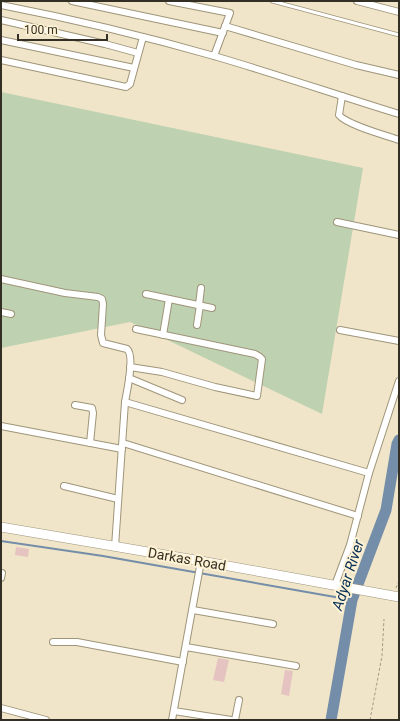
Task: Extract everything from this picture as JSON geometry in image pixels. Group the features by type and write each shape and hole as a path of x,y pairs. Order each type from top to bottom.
{"main road":[{"name":"Darkas Road","path":"1,527 115,547 200,569 339,586 399,597"}],"street":[{"path":"72,1 223,33"},
{"path":"169,1 230,14 214,56"},
{"path":"356,1 399,10"},
{"path":"1,5 64,18 214,56 399,114"},
{"path":"1,20 138,53"},
{"path":"225,26 356,65 399,75"},
{"path":"1,60 126,87 130,84 143,37"},
{"path":"1,40 134,68"},
{"path":"342,96 339,111 339,115 341,117 349,122 399,140"},
{"path":"337,222 399,235"},
{"path":"1,279 65,293 98,297 102,299 101,336 103,343 130,351 131,356 125,402 115,547"},
{"path":"197,325 201,288"},
{"path":"146,294 212,308"},
{"path":"163,335 169,299"},
{"path":"1,312 11,314"},
{"path":"130,367 162,372 214,387 257,396 262,359 255,354 136,330"},
{"path":"340,330 399,341"},
{"path":"129,378 182,400"},
{"path":"339,586 369,473 399,381"},
{"path":"125,402 155,412 369,473"},
{"path":"75,405 92,408 93,413 90,443"},
{"path":"1,426 90,443 122,446 358,516"},
{"path":"64,486 118,499"},
{"path":"172,720 200,569"},
{"path":"193,610 273,624"},
{"path":"53,642 77,642 183,662"},
{"path":"186,647 296,666"},
{"path":"235,720 238,700"},
{"path":"1,709 46,720"},
{"path":"174,711 202,718 231,720"}],"lane":[{"path":"272,1 399,35"}],"path":[{"path":"370,720 382,656 384,619"}],"green space":[{"path":"1,92 363,168 322,414 130,322 1,348"}],"building":[{"path":"16,547 29,549 28,557 15,555"},
{"path":"218,658 229,660 224,682 213,680"},
{"path":"285,670 293,671 289,696 281,694"}],"waterway":[{"name":"Adyar River","path":"331,720 352,600 386,510 397,444 399,440"},
{"path":"1,541 103,556 352,600"}]}
